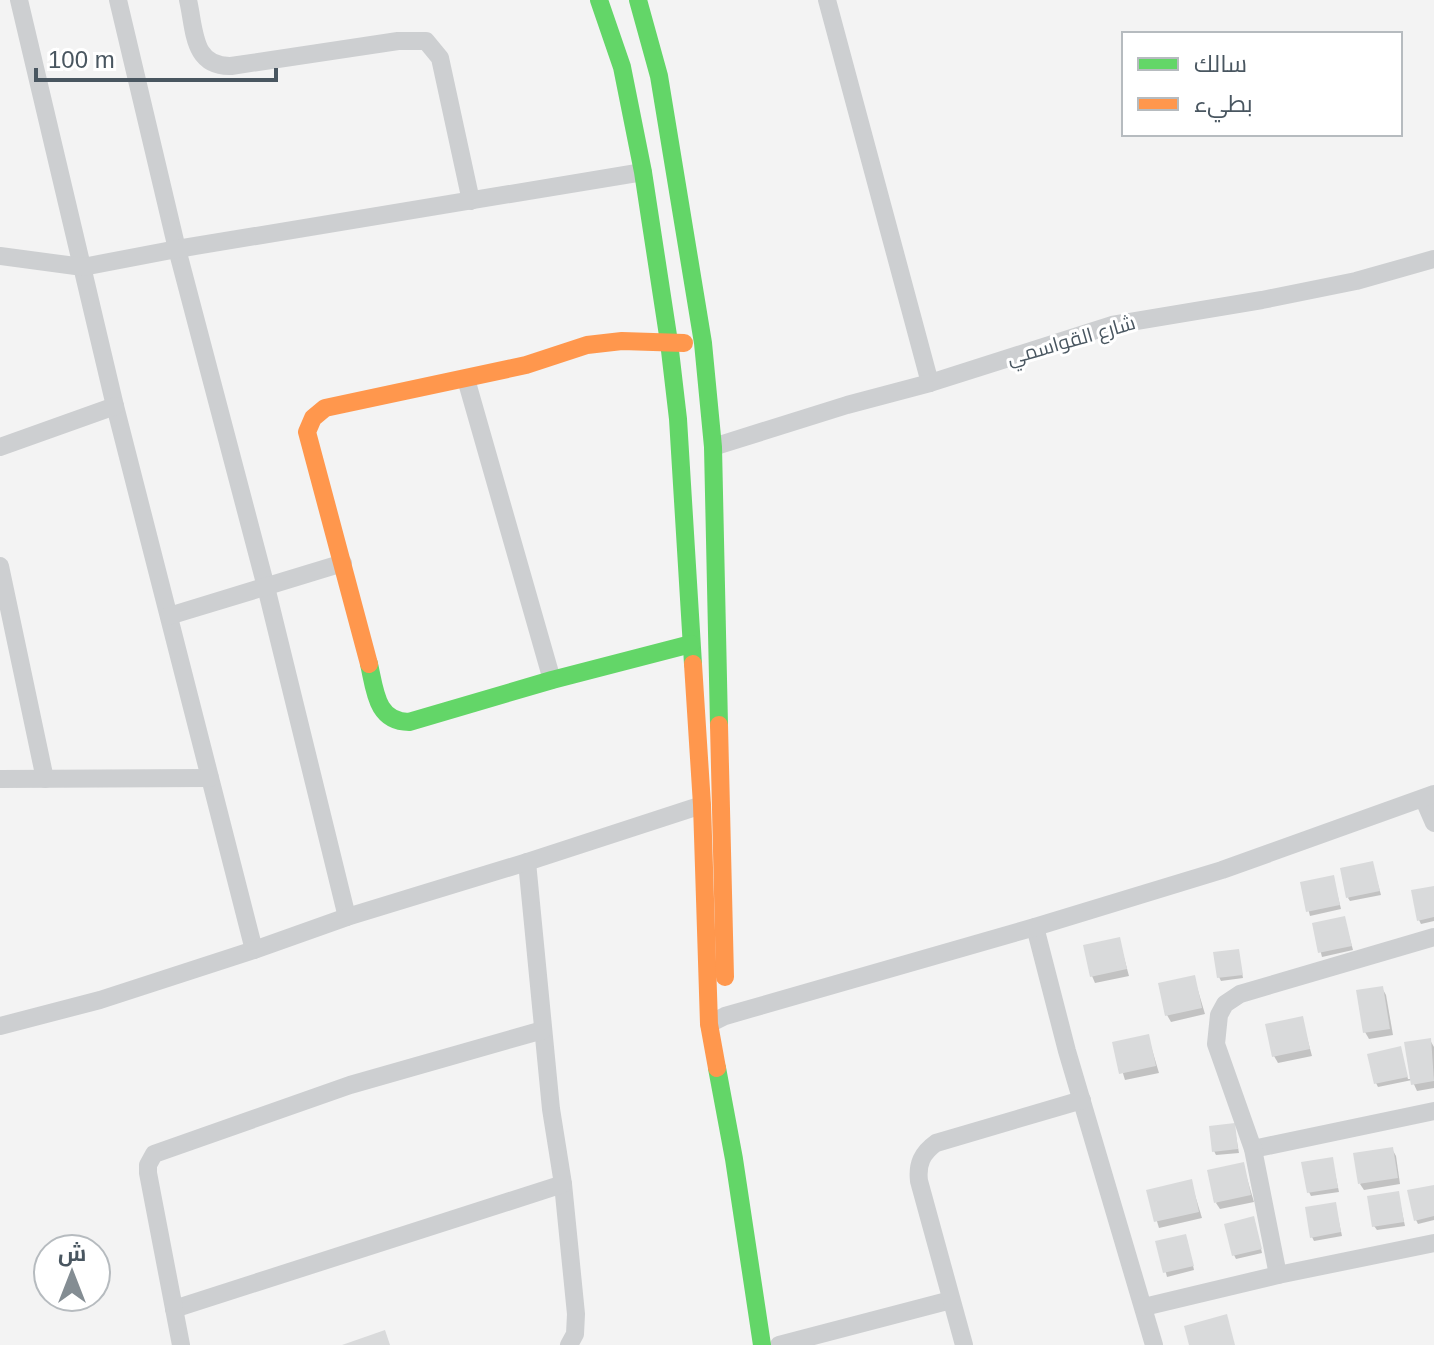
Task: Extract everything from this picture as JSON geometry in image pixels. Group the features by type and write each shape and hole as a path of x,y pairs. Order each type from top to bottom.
{"main road":[{"path":"599,0 622,67 643,172 669,342 678,419 717,1020 762,1345"},
{"path":"638,0 659,76 703,343 713,447 717,1020 731,1082 776,1345"},
{"path":"691,644 552,680 414,721 387,718 381,711 343,563 307,441 308,424 325,408 526,365 587,345 622,341 703,343"},
{"path":"688,581 715,581"}],"street":[{"path":"19,0 115,406 254,950"},
{"path":"118,0 177,249 266,587 347,917"},
{"path":"188,0 199,50 213,66 231,66 398,41 426,41 440,58 471,201"},
{"path":"827,0 930,383"},
{"path":"0,256 83,267 643,172"},
{"name":"شارع القواسمي","path":"713,447 1112,325 1343,283 1434,259"},
{"path":"466,379 552,680"},
{"path":"0,447 115,406"},
{"path":"169,616 343,563"},
{"path":"0,566 45,779"},
{"path":"0,779 210,778"},
{"path":"717,1020 1222,870 1429,797 1434,823"},
{"path":"0,1026 100,1000 347,917 702,805"},
{"path":"527,862 576,1314 575,1334 569,1345"},
{"path":"1035,927 1154,1345"},
{"path":"1278,1275 1253,1149 1216,1044 1219,1015 1225,1004 1240,994 1434,937"},
{"path":"181,1345 148,1173 148,1165 154,1154 350,1085 543,1030"},
{"path":"964,1345 919,1181 922,1156 936,1143 1082,1100"},
{"path":"1253,1149 1434,1111"},
{"path":"174,1309 563,1184"},
{"path":"1144,1307 1434,1243"},
{"path":"776,1345 951,1300"}],"building":[{"path":"1373,861 1380,891 1346,898 1340,868"},
{"path":"1334,875 1340,905 1306,912 1300,882"},
{"path":"1434,886 1434,917 1417,921 1411,890"},
{"path":"1345,916 1352,946 1318,953 1312,923"},
{"path":"1120,937 1127,969 1090,977 1083,945"},
{"path":"1239,949 1243,975 1217,978 1213,952"},
{"path":"1195,975 1202,1008 1165,1016 1158,983"},
{"path":"1383,986 1390,1029 1363,1033 1356,990"},
{"path":"1303,1016 1310,1049 1272,1057 1265,1024"},
{"path":"1149,1034 1156,1066 1119,1074 1112,1042"},
{"path":"1431,1038 1434,1081 1411,1085 1404,1042"},
{"path":"1401,1046 1408,1077 1374,1084 1367,1054"},
{"path":"1235,1123 1238,1149 1212,1152 1209,1126"},
{"path":"1393,1147 1398,1178 1358,1184 1353,1153"},
{"path":"1333,1157 1338,1188 1307,1193 1301,1162"},
{"path":"1244,1162 1251,1195 1214,1203 1207,1170"},
{"path":"1192,1179 1199,1212 1154,1222 1146,1190"},
{"path":"1434,1185 1434,1216 1414,1221 1407,1190"},
{"path":"1399,1191 1404,1222 1372,1227 1367,1196"},
{"path":"1336,1202 1341,1232 1310,1238 1305,1207"},
{"path":"1254,1216 1262,1249 1232,1256 1224,1224"},
{"path":"1186,1234 1194,1266 1163,1273 1155,1241"},
{"path":"1227,1314 1235,1345 1189,1345 1184,1326"},
{"path":"385,1330 390,1345 342,1345"}],"traffic: fast":[{"path":"599,0 622,67 643,172 669,342 678,419 693,664"},
{"path":"638,0 659,76 703,343 713,447 719,725"},
{"path":"369,664 383,711 398,721 409,722 691,644"},
{"path":"717,1068 762,1345"}],"traffic: slow":[{"path":"369,664 307,432 313,418 325,408 526,365 587,345 622,341 684,343"},
{"path":"693,664 702,805 709,1024 717,1068"},
{"path":"719,725 725,977"}]}
